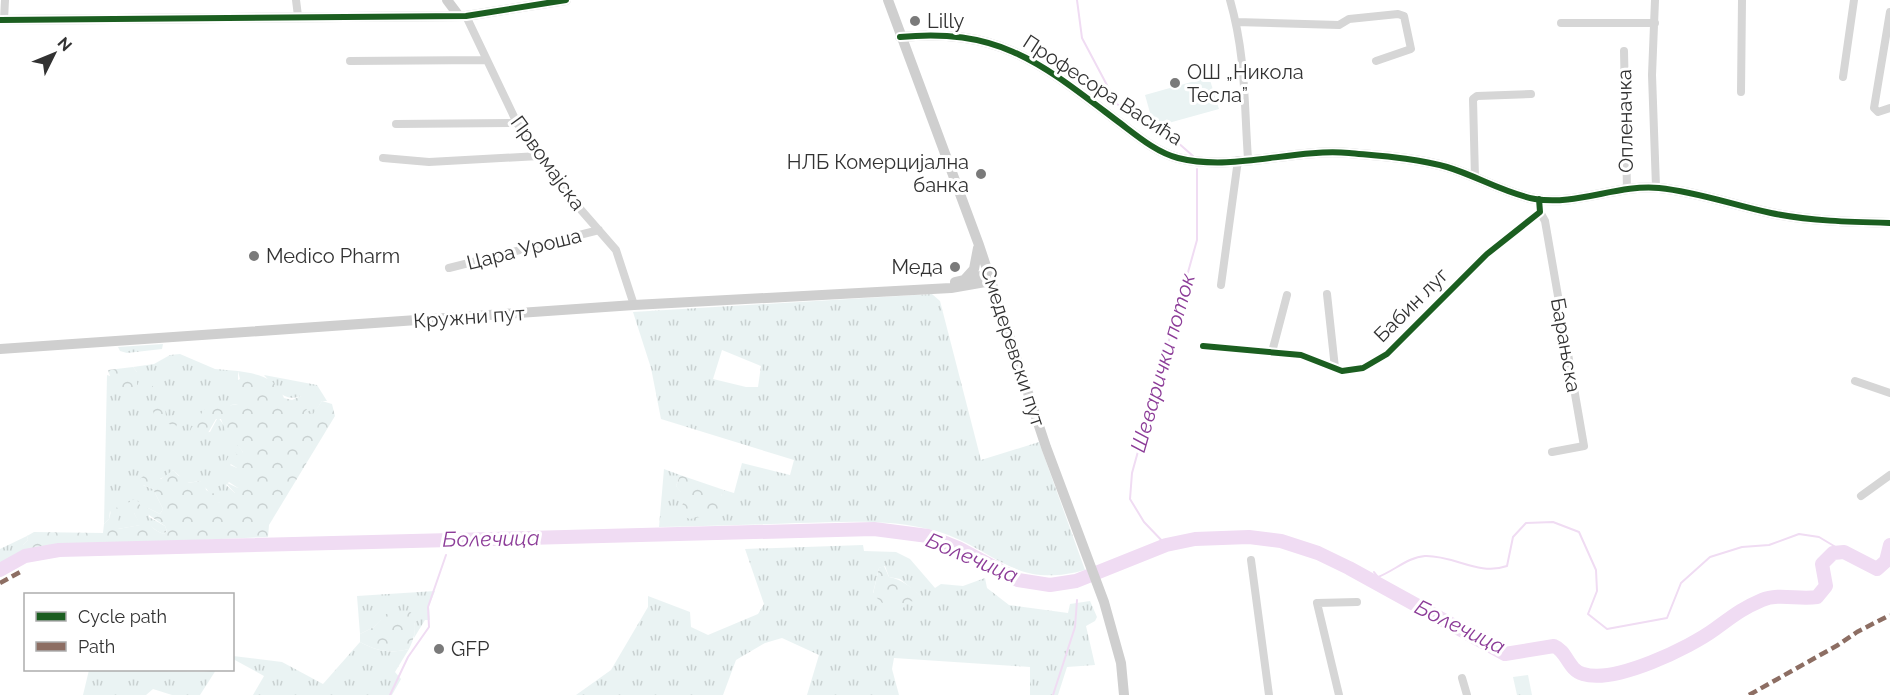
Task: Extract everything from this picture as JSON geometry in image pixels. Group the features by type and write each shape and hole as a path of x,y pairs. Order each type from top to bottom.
{"main road":[{"name":"Првомајска","path":"447,0 463,16"},
{"path":"2,20 463,16 509,5 566,0"},
{"name":"Смедеревски пут","path":"888,0 979,245 1043,437 1089,562 1117,645 1124,695"},
{"name":"Професора Васића","path":"900,37 928,34 1001,45 1057,76 1164,153 1187,160 1243,160 1315,152 1351,153 1446,167 1509,192 1539,200 1656,187 1693,193 1785,216 1890,223"},
{"path":"979,245 974,269 967,283 985,290 998,300"},
{"name":"Кружни пут","path":"0,349 634,305 938,287 990,278"}],"street":[{"path":"2,20 5,0"},
{"path":"296,0 298,16"},
{"path":"1221,285 1243,160 1246,92 1236,22 1230,0"},
{"path":"1655,0 1652,75 1656,187"},
{"path":"1741,92 1742,0"},
{"path":"1843,77 1854,0"},
{"path":"1890,12 1874,108 1877,112 1890,108"},
{"path":"1236,22 1339,26 1349,19 1398,14 1404,16 1411,49 1376,61"},
{"name":"Првомајска","path":"463,16 517,123 539,156 622,262 634,305"},
{"path":"1561,23 1655,23"},
{"name":"Опленачка","path":"1624,51 1627,190"},
{"path":"350,61 486,60"},
{"path":"1475,178 1473,99 1477,96 1532,94"},
{"path":"396,124 517,123"},
{"path":"383,158 429,162 539,156"},
{"path":"1539,200 1540,212"},
{"name":"Бабин луг","path":"1203,346 1311,357 1335,368 1352,371 1388,354 1468,272 1540,212"},
{"name":"Барањска","path":"1540,212 1545,221 1584,446 1552,452"},
{"name":"Цара Уроша","path":"449,268 599,230"},
{"path":"1327,294 1335,368"},
{"path":"1272,352 1287,295"},
{"path":"1855,381 1890,393"},
{"path":"1861,496 1890,475"},
{"path":"1251,560 1269,695"},
{"path":"1339,695 1317,603 1357,602"},
{"path":"1462,678 1467,695"}],"green space":[{"path":"1209,77 1219,109 1154,127 1145,95"},
{"path":"932,294 940,301 981,460 1039,442 1085,570 1060,575 1040,575 1022,571 936,531 884,522 659,527 664,469 680,475 676,486 686,498 682,505 721,496 724,490 734,493 742,463 790,475 794,460 661,419 651,368 633,312","holes":["722,350 761,366 758,387 746,387 713,379"]},
{"path":"163,344 162,349 127,353 120,351 118,347"},
{"path":"180,354 215,369 238,371 238,404 231,405 198,433 210,432 218,417 243,452 230,465 237,468 241,485 238,488 229,482 226,485 235,493 235,500 218,503 200,481 187,483 173,470 167,476 143,485 153,489 163,509 160,514 148,508 149,517 165,526 167,531 164,534 148,524 141,508 134,513 141,525 118,529 110,511 109,519 104,524 107,375 141,387 137,385 137,372 133,367 154,364 170,355"},
{"path":"133,367 137,372 137,385 153,386 153,391 129,394 123,387 113,385 108,370"},
{"path":"238,371 259,375 271,381 281,391 284,398 292,400 301,396 305,398 307,409 304,413 313,414 322,401 332,404 335,416 269,525 268,537 59,546 23,553 23,545 28,540 27,536 34,532 103,533 104,524 109,519 112,507 119,508 118,529 140,525 134,513 128,512 125,505 134,499 139,502 150,525 164,534 167,531 165,526 146,513 148,508 160,514 163,509 153,489 143,485 140,479 149,471 161,479 173,470 179,476 185,477 188,483 200,481 205,483 206,490 217,495 218,503 226,499 235,500 235,493 225,482 238,488 240,481 234,474 237,468 226,461 231,452 237,455 243,452 225,430 221,419 216,419 205,438 190,431 192,427 198,425 200,416 208,407 238,404 238,390 229,385 240,379"},
{"path":"264,375 317,385 327,401 322,401 313,415 304,413 301,396 289,398 285,396"},
{"path":"154,404 165,407 166,417 174,415 179,419 174,432 177,438 175,441 170,442 166,438 171,425 166,422 160,425 157,423 152,408"},
{"path":"680,475 724,490 721,496 724,506 719,513 690,519 681,516 679,513 685,498 676,486"},
{"path":"27,536 28,540 23,545 23,553 0,566 0,549"},
{"path":"863,545 864,551 896,552 910,559 935,588 941,584 963,586 985,578 987,588 1009,605 1068,613 1070,604 1090,601 1097,617 1095,621 1086,626 1095,665 1067,667 1058,695 1030,695 1030,667 894,658 892,669 899,695 807,695 819,655 782,638 765,643 736,660 723,695 576,695 611,670 648,607 648,596 690,612 691,627 708,635 758,614 764,604 745,549","holes":["885,566 889,577 900,579 922,597 909,601 873,593 879,568"]},
{"path":"884,566 889,577 907,584 922,597 919,602 909,601 903,608 890,608 873,594 879,568"},
{"path":"435,591 429,606 430,620 425,620 414,638 415,623 387,614 374,627 360,634 357,596"},
{"path":"409,611 414,615 415,624 414,636 409,649 384,651 360,642 360,634 374,627 386,614"},
{"path":"360,642 384,651 409,649 395,672 401,679 392,695 253,695 264,676 234,660 234,656 282,662 323,684"},
{"path":"89,671 215,671 200,695 172,695 153,689 146,695 83,695"},
{"path":"1528,675 1532,695 1517,695 1513,677"}],"waterway":[{"name":"Шеварички поток","path":"1077,0 1082,38 1117,104 1158,135 1176,141 1193,156"},
{"name":"Шеварички поток","path":"1166,545 1144,522 1130,499 1132,473 1197,240 1197,169"},
{"name":"Болечица","path":"1374,572 1378,577 1413,559 1425,556 1486,569 1507,566 1513,537 1526,523 1553,522 1579,532 1596,570 1597,591 1588,614 1607,629 1667,618 1681,583 1710,557 1742,547 1769,545 1799,534 1819,537 1844,552"},
{"name":"Болечица","path":"0,570 25,556 59,550 874,529 928,536 958,548 1018,580 1050,585 1076,581 1166,545 1195,539 1249,537 1281,541 1318,553 1505,654 1554,646 1562,652 1578,672 1597,676 1632,669 1670,654 1703,637 1748,606 1762,600 1775,597 1817,597 1826,586 1822,564 1833,553 1844,552 1877,569 1886,561 1890,545"},
{"path":"390,695 408,657 429,627 428,607 446,555"},
{"name":"Болечица","path":"1076,581 1077,587"},
{"path":"1053,695 1075,627 1077,600"}],"marked path":[{"path":"0,583 20,572"},
{"path":"1749,695 1890,615"}],"cycle path":[{"path":"0,20 466,16 566,0"},
{"path":"900,37 935,35 965,38 992,44 1017,54 1065,82 1161,152 1199,162 1242,161 1328,152 1373,155 1411,159 1447,167 1512,193 1535,199 1566,200 1628,189 1659,188 1688,192 1786,216 1830,221 1890,223"},
{"path":"1203,346 1301,355 1342,371 1363,368 1387,354 1487,254 1540,212 1539,199"}],"place":[{"name":"Lilly","path":"915,21"},
{"name":"ОШ „Никола Тесла”","path":"1175,83"},
{"name":"НЛБ Комерцијална банка","path":"981,174"},
{"name":"Medico Pharm","path":"254,256"},
{"name":"Меда","path":"955,267"},
{"name":"GFP","path":"439,649"}]}
